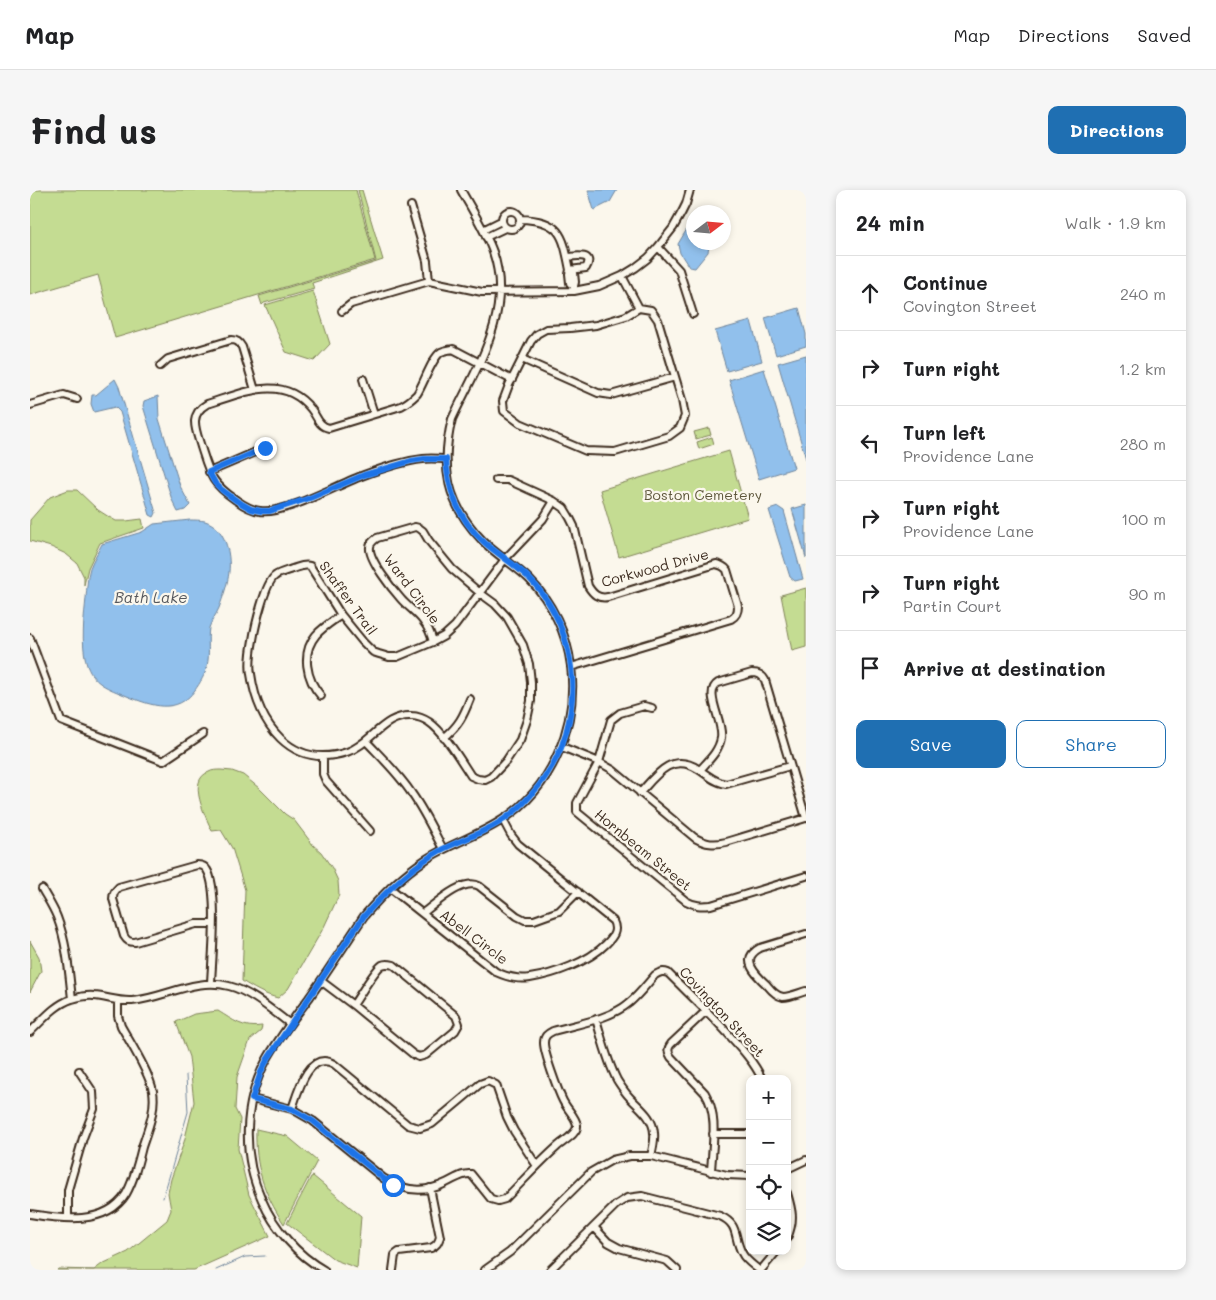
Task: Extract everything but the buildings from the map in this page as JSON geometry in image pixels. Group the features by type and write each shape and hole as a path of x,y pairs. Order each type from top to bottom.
{"street":[{"path":"321,1269 297,1249 276,1225 257,1189 248,1153 248,1132 252,1099 258,1079 267,1060 290,1024 364,916 390,888 425,860 503,820 523,804 542,782 562,747 572,703 571,667 567,644 547,602 529,578 483,541 467,524 458,510 449,487 446,444 452,419 492,336 500,292 495,260 486,236 461,190"},
{"path":"342,311 351,304 429,281 472,290 500,292 599,286 622,276 643,262 658,247 673,228 682,212 690,190"},
{"path":"411,206 427,261 429,281"},
{"path":"486,236 503,224 504,214 510,211 517,213 520,223 516,229 512,230 503,224"},
{"path":"520,219 550,224 558,231 564,240 570,270 574,273 576,282 574,288"},
{"path":"483,230 503,224"},
{"path":"658,247 679,270 693,314"},
{"path":"568,257 582,255 588,262 586,268 570,270"},
{"path":"622,276 639,308"},
{"path":"639,308 651,310 658,320 682,400 685,416 680,428 669,436 616,452 586,451 520,423 504,411 503,401 512,380 531,341 537,334 546,329 596,325 626,316 639,308"},
{"path":"160,366 168,359 235,340 242,347 255,390"},
{"path":"446,459 411,461 364,475 310,498 270,511 261,511 251,509 237,501 215,483 209,472 194,423 196,414 208,404 255,390 273,388 294,393 312,410 320,424 329,428 401,406 409,401 416,395 435,359 446,350 453,350 480,362 512,380"},
{"path":"522,360 598,393 611,395 675,377"},
{"path":"363,379 374,414"},
{"path":"30,405 64,395 78,398"},
{"path":"209,472 265,448"},
{"name":"Corkwood Drive","path":"496,480 508,480 564,508 574,526 588,586 597,596 603,598 716,564 720,564 727,570 738,606 738,612 731,619 571,667"},
{"name":"Shaffer Trail","path":"480,593 495,604 507,617 523,645 532,682 531,702 520,740 491,777 485,780 471,776 444,738 429,722 419,717 398,718 384,724 366,741 349,752 322,757 301,753 287,745 266,720 254,690 250,672 251,653 253,636 266,590 274,576 306,565 310,566 341,615 363,642 373,652 389,657 398,657 433,642 444,636 455,626 505,559 543,519 554,502"},
{"name":"Ward Circle","path":"433,642 424,621 401,599 382,576 370,553 372,542 377,538 415,527 419,528 424,531 429,541 452,569 480,593"},
{"path":"321,696 310,680 307,668 308,654 311,643 316,635 341,615"},
{"path":"30,638 61,721 163,761 203,734"},
{"path":"562,747 599,762 613,770 694,838 704,843 726,842 806,818 765,680 758,673 718,683 714,686 712,697 721,725 721,738 717,750 700,770"},
{"path":"444,738 455,729 463,718 470,699"},
{"path":"599,762 609,724 615,716 644,706 652,708"},
{"path":"366,741 391,767 412,794 444,849"},
{"path":"322,757 323,774 326,781 370,831"},
{"name":"Hornbeam Street","path":"599,762 577,802 577,812 693,905 711,905 806,876"},
{"path":"640,793 658,773 665,767 673,764 693,766 717,782 726,784 790,766"},
{"name":"Abell Circle","path":"390,888 496,972 508,977 530,978 568,967 600,950 614,936 616,930 613,921 518,844 503,820"},
{"path":"211,983 213,924 213,888 206,867 197,865 119,887 113,894 124,936 130,942 196,924 213,924"},
{"path":"423,913 446,896 470,883 479,886 525,920 534,920 559,911 578,892"},
{"path":"42,889 58,919 67,955 72,999"},
{"path":"806,934 755,950 751,956 750,963 754,974 781,997 806,991"},
{"path":"321,981 419,1057 426,1055 456,1031 459,1024 456,1016 394,965 390,964 385,964 378,968 353,1005"},
{"name":"Covington Street","path":"252,1099 292,1109 313,1121 393,1185 412,1190 430,1188 445,1184 466,1173 472,1174 491,1198 498,1201 505,1199 537,1166 575,1132 577,1127 558,1091 545,1050 545,1036 553,1031 615,1012 628,1005 656,975 663,971 668,973 747,1054 760,1075"},
{"path":"30,1032 52,1010 72,999 83,996 132,1001 191,986 211,983 230,986 239,990 290,1024"},
{"path":"30,1214 68,1218 103,1213 120,1202 132,1182 154,1105 150,1081 121,1026 118,1016 118,1000"},
{"path":"706,1011 668,1047 668,1052 705,1093 709,1100 713,1117 711,1172"},
{"path":"596,1019 612,1070 618,1082 651,1121 654,1130 652,1156"},
{"path":"292,1109 298,1091 309,1069 324,1061 334,1064 408,1124 420,1128 432,1124 480,1084 488,1081 496,1085 514,1131 537,1166"},
{"path":"68,1218 68,1190 83,1138 94,1109 92,1092 79,1071"},
{"path":"713,1134 746,1134"},
{"path":"485,1270 510,1252 584,1178 598,1167 612,1160 639,1155 652,1156 711,1172 746,1176"},
{"path":"791,1167 806,1160"},
{"path":"393,1270 395,1255 399,1252 431,1248 436,1246 438,1242 440,1237 430,1188"},
{"path":"550,1270 616,1205 621,1201 634,1197 650,1197 726,1218 734,1229 744,1257 760,1270 773,1255"},
{"path":"791,1206 793,1218 791,1228"},
{"path":"594,1227 608,1242 619,1248 667,1261 677,1270"}],"green space":[{"path":"30,190 356,190 375,260 115,338 98,275 30,295"},
{"path":"358,190 362,190 383,260 312,283 314,289 262,305 259,296 376,261"},
{"path":"313,291 330,344 314,361 286,352 265,305"},
{"path":"709,428 711,435 696,439 694,432"},
{"path":"712,437 714,444 699,449 697,442"},
{"name":"Boston Cemetery","path":"729,451 748,518 619,557 600,490"},
{"path":"68,490 77,490 98,510 116,521 142,519 144,528 100,543 88,568 84,585 84,577 77,563 66,554 30,541 30,520 50,497"},
{"path":"806,588 806,647 792,651 781,595"},
{"path":"221,770 243,775 294,820 313,845 321,852 338,881 339,895 324,927 288,989 278,998 255,989 242,981 245,890 232,848 221,830 212,831 202,808 198,790 202,776 212,771"},
{"path":"30,941 39,957 41,971 30,992"},
{"path":"218,1011 244,1025 262,1026 261,1031 250,1040 237,1077 235,1109 240,1119 238,1149 249,1195 270,1236 194,1270 94,1270 102,1264 128,1252 167,1220 171,1210 168,1193 194,1102 189,1057 176,1022 194,1014"},
{"path":"256,1129 287,1136 317,1161 284,1224 271,1201 262,1179 257,1155"},
{"path":"313,1176 361,1216 357,1268 335,1260 287,1223"},
{"path":"58,1269 94,1270 57,1270"}],"water":[{"path":"588,190 617,190 610,202 594,210"},
{"path":"686,231 686,250 708,250 708,252 695,268 689,267 680,253 678,244"},
{"path":"799,308 806,334 806,346 776,355 765,318"},
{"path":"751,321 762,361 727,371 715,331"},
{"path":"806,355 806,459 778,363"},
{"path":"764,369 794,468 759,479 729,380"},
{"path":"115,379 156,513 154,517 150,515 120,412 115,407 94,412 91,404 92,395 96,395"},
{"path":"158,396 159,419 180,486 190,505 185,510 178,512 172,500 143,406 144,401"},
{"path":"806,505 806,558 792,509"},
{"path":"778,507 784,511 803,579 795,581 790,577 769,510"},
{"name":"Bath Lake","path":"190,520 205,521 212,524 222,535 228,549 228,576 219,608 209,628 208,661 200,682 188,698 180,703 172,706 155,705 136,700 107,688 92,675 84,654 83,638 88,576 91,565 102,544 142,532 154,524"}],"waterway":[{"path":"163,1198 188,1112 186,1075"},
{"path":"216,1270 245,1257 265,1256"}],"route":[{"path":"265,448 209,472 215,483 222,490 251,509 261,511 270,511 288,506 364,475 411,461 446,459 449,487 458,510 467,524 483,541 529,578 547,602 557,619 567,644 571,667 572,703 569,720 562,747 542,782 523,804 503,820 425,860 408,872 376,902 364,916 290,1024 267,1060 256,1085 252,1099 292,1109 303,1114 393,1185"}]}
